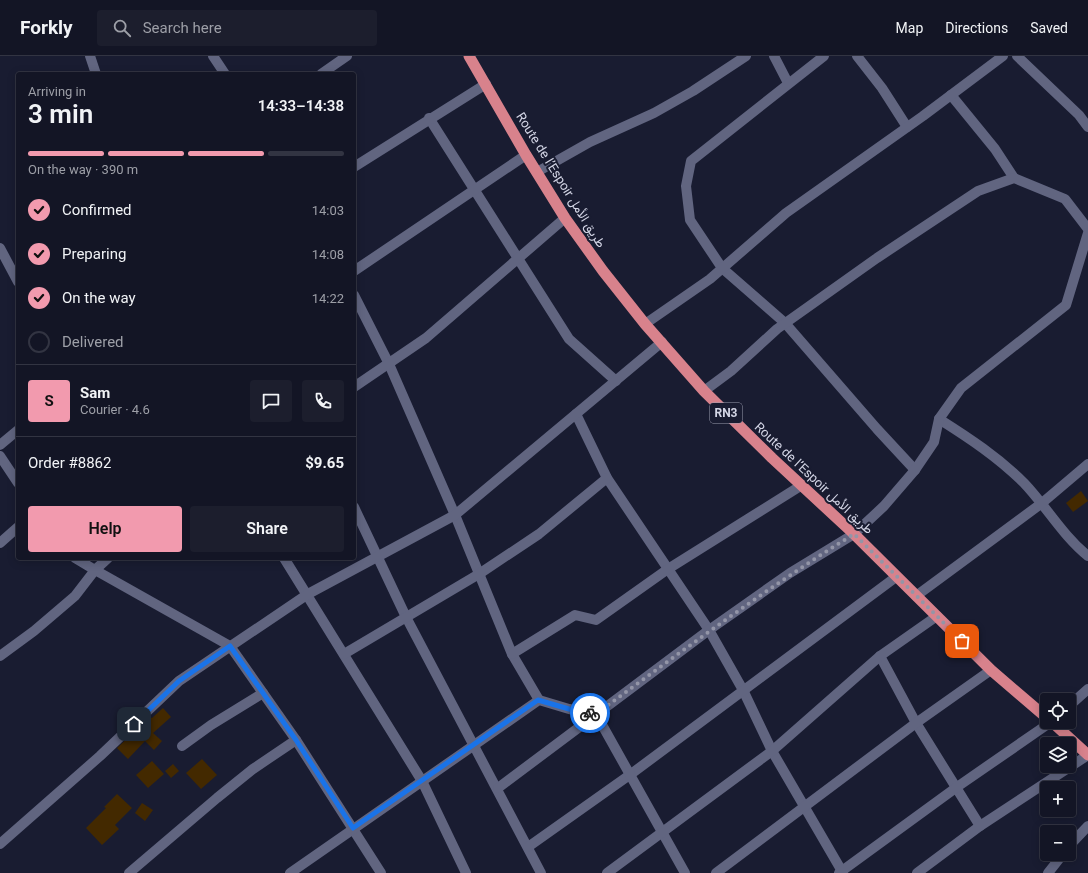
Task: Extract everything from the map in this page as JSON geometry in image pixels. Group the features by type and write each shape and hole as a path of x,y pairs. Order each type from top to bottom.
{"highway":[{"name":"Route de l’Espoir طريق الأمل","path":"469,56 526,155 565,218 603,271 645,324 704,391 772,458 854,534 991,670 1040,712"},
{"path":"1060,729 1088,755"}],"street":[{"path":"90,56 95,72"},
{"path":"213,56 224,72"},
{"path":"323,72 336,59 347,56"},
{"path":"537,172 590,142 654,113 680,99 746,56"},
{"path":"774,56 788,83"},
{"path":"824,56 691,161 686,186 690,220 722,268 786,323 877,430 916,470"},
{"path":"857,56 882,88 908,127"},
{"path":"645,324 722,268 786,213 908,127 1003,56"},
{"path":"1017,56 1079,115 1088,127"},
{"path":"356,166 429,118 486,84"},
{"path":"951,95 995,149 1014,178 1065,199 1088,229"},
{"path":"429,118 569,339 616,381"},
{"path":"356,270 526,155"},
{"path":"704,391 731,371 786,323 877,258 978,191 1014,178"},
{"path":"356,386 426,338 565,218"},
{"path":"498,788 709,630 790,573 854,534 884,506 916,470 934,442 939,419 961,388 1066,305 1088,233"},
{"path":"0,248 16,278"},
{"path":"356,299 389,364 455,515 512,654 538,700 569,709 596,714 631,774 685,873"},
{"path":"0,844 100,756 179,681 308,594 455,515 662,342"},
{"path":"576,414 607,478 709,630 743,690 772,751 841,872 957,787 1042,729"},
{"path":"939,419 991,452 1042,503 1076,546 1088,556"},
{"path":"0,445 16,432"},
{"path":"0,456 16,480"},
{"path":"916,596 1042,503 1088,464"},
{"path":"344,654 479,574 539,534 607,478"},
{"path":"512,654 575,615 596,620 668,568 802,485"},
{"path":"356,511 406,617 542,873"},
{"path":"0,543 16,529"},
{"path":"78,560 230,646 296,740 381,873"},
{"path":"0,656 34,631 75,596 106,560"},
{"path":"285,560 308,594 422,781 466,873"},
{"path":"528,847 631,774 896,577"},
{"path":"607,873 772,751 880,656 937,616"},
{"path":"880,656 916,723 980,826"},
{"path":"716,873 916,723 991,670"},
{"path":"1076,700 1088,689"},
{"path":"182,746 211,725 263,693"},
{"path":"290,873 538,700"},
{"path":"129,873 217,798 296,740"},
{"path":"917,873 980,826 1088,755"},
{"path":"1076,839 1088,826"},
{"path":"1048,873 1057,861"}],"building":[{"path":"1081,491 1088,501 1073,512 1066,503"},
{"path":"163,708 171,717 153,733 162,741 154,750 145,741 128,759 117,748 150,717 152,718"},
{"path":"202,759 217,775 201,789 186,773"},
{"path":"152,761 164,774 148,788 136,775"},
{"path":"173,764 179,771 171,778 165,771"},
{"path":"117,794 132,808 115,825 119,829 102,845 86,828 106,808 104,807"},
{"path":"142,803 153,810 145,821 135,813"}],"way so far":[{"path":"590,713 596,714 709,630 790,573 854,534 962,641"}],"route":[{"path":"134,724 179,681 230,646 296,740 353,828 538,700 569,709 590,713"}]}
